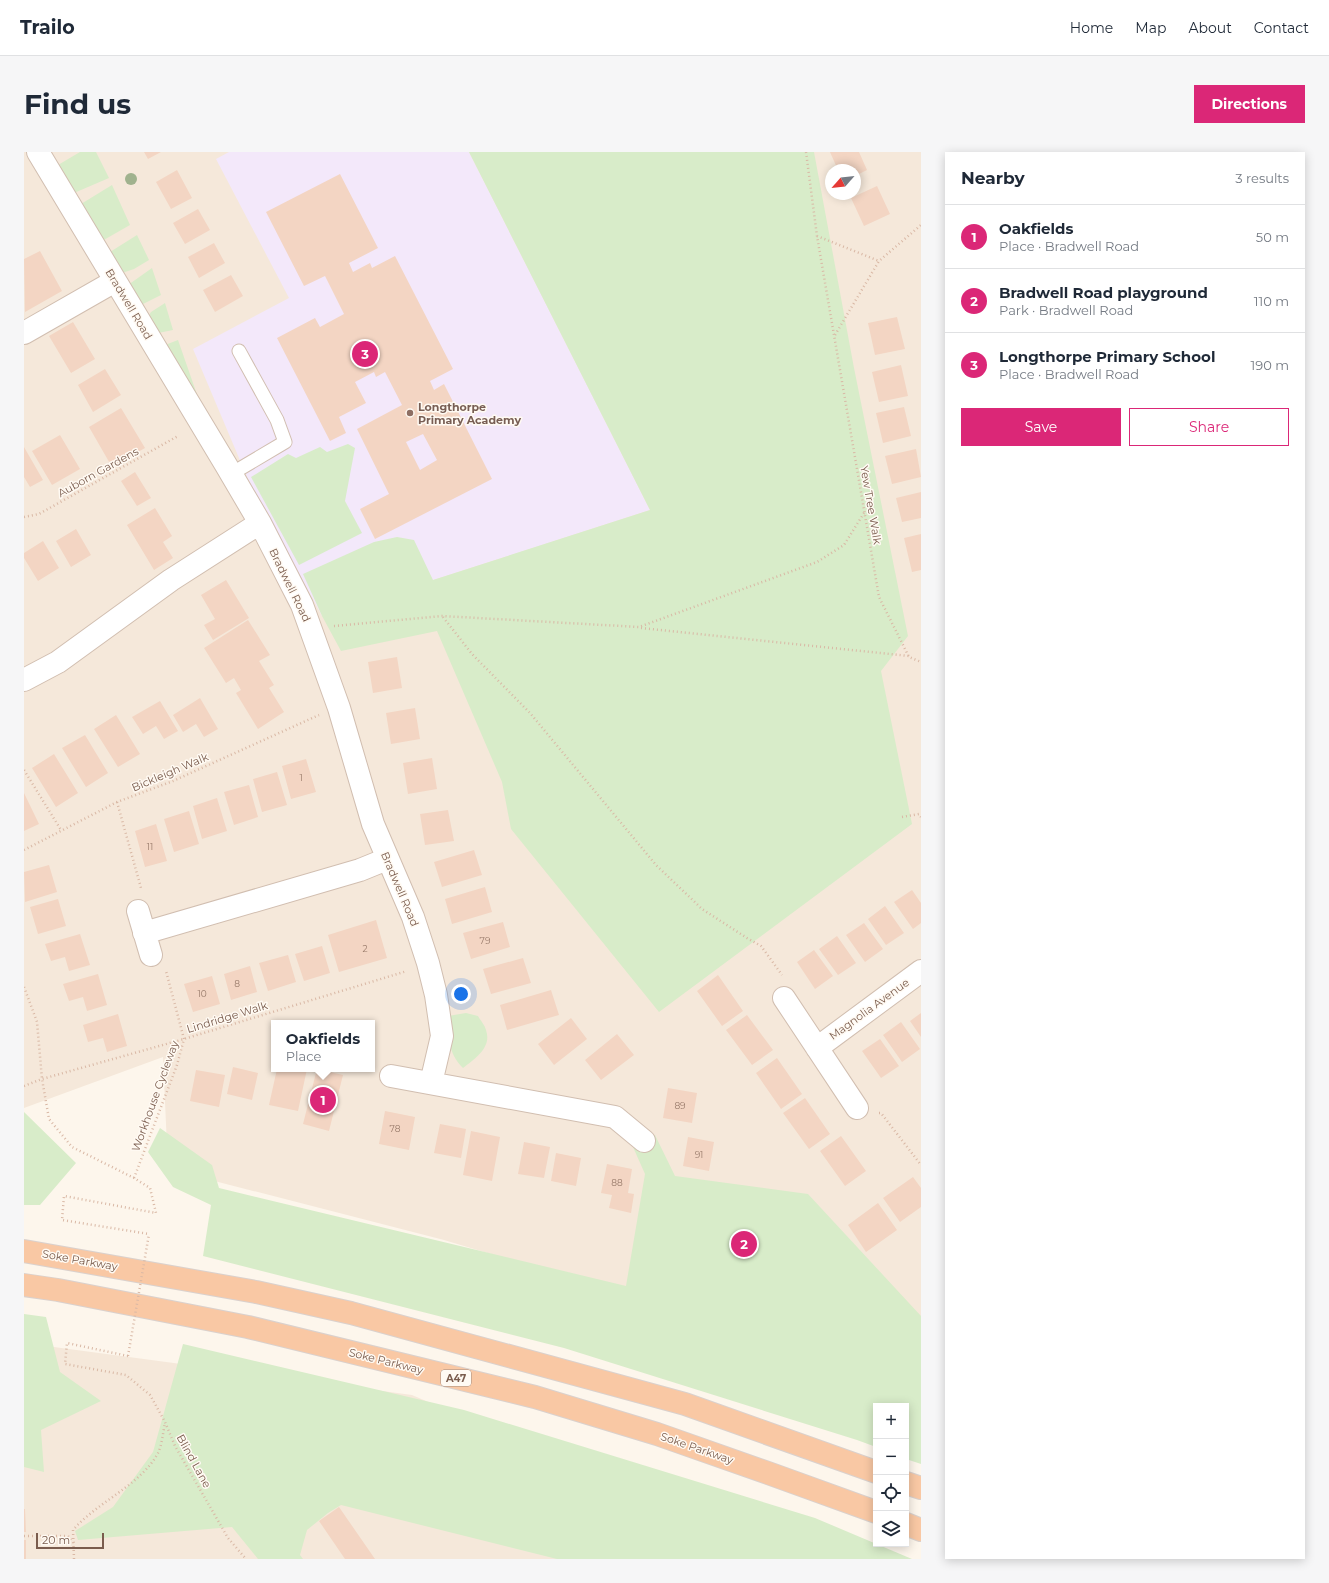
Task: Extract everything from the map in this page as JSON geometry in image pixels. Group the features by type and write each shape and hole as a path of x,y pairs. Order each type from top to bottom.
{"highway":[{"name":"Soke Parkway","path":"24,1251 256,1292 351,1313 685,1404 873,1471"},
{"name":"Soke Parkway","path":"24,1285 58,1290 248,1327 535,1397 657,1434 873,1511"},
{"path":"909,1484 921,1488"},
{"path":"909,1525 921,1530"}],"street":[{"name":"Bradwell Road","path":"38,152 260,523 302,605 339,708 373,824 413,916 436,995 442,1036 431,1083"},
{"path":"24,333 115,281"},
{"path":"24,680 58,662 170,580 260,523"},
{"path":"144,934 360,870 387,859"},
{"path":"138,911 144,934 157,961"},
{"name":"Magnolia Avenue","path":"817,1048 921,971"},
{"path":"784,998 857,1108"},
{"path":"391,1076 615,1117 644,1141"}],"lane":[{"path":"231,474 285,442 277,420 239,351"}],"path":[{"name":"Yew Tree Walk","path":"806,152 817,236 879,597 909,656"},
{"path":"835,336 879,261 921,225"},
{"path":"817,236 879,261"},
{"name":"Auborn Gardens","path":"24,517 39,514 178,436"},
{"path":"639,628 817,562 844,545 864,513"},
{"path":"442,616 472,654 530,713 656,865 702,909 761,946 783,978 784,998"},
{"path":"311,627 442,616 639,628 909,656 921,662"},
{"name":"Bickleigh Walk","path":"24,850 117,802 173,782 323,713"},
{"path":"24,770 61,830"},
{"path":"117,802 146,907 138,911"},
{"path":"902,818 919,814 921,817"},
{"name":"Workhouse Cycleway","path":"134,1178 177,1065 184,1039 157,961"},
{"name":"Lindridge Walk","path":"24,1086 42,1079 184,1039 409,971"},
{"path":"24,987 37,1022 42,1079 49,1119 72,1147 134,1178"},
{"path":"857,1108 881,1113 900,1140 921,1165"},
{"name":"Blind Lane","path":"134,1178 150,1188 156,1213 64,1196 62,1220 149,1234 128,1356 67,1343 65,1364 126,1375 150,1395 165,1422 175,1446 228,1538 246,1559"},
{"path":"74,1559 73,1530 83,1519 147,1470 158,1452 165,1422"},
{"path":"24,1536 68,1536 74,1544"}],"shaded area":[{"path":"24,152 921,152 921,1382 444,1240 168,1169 163,1057 24,1108"},
{"name":"Longthorpe Primary Academy","path":"229,152 469,152 650,510 322,616 247,477 193,349 289,298 216,159"},
{"path":"24,1343 412,1395 794,1559 24,1559"}],"green space":[{"path":"80,152 96,152 109,178 74,193 58,165"},
{"path":"469,152 814,152 854,368 908,636 881,671 912,824 659,1012 511,829 502,782 437,631 341,651 322,616 303,574 374,542 397,537 414,540 433,580 650,510"},
{"path":"112,185 130,225 102,241 81,204"},
{"path":"137,235 149,260 134,269 122,273 110,252"},
{"path":"152,268 161,295 141,305 128,285"},
{"path":"165,303 173,330 158,333 148,317 151,312"},
{"path":"178,340 201,406 165,345"},
{"path":"348,444 355,448 345,501 362,533 299,565 251,477 288,454 296,458 320,447 327,452"},
{"path":"466,1013 478,1016 485,1026 487,1042 482,1052 463,1068 451,1050 448,1016"},
{"path":"24,1112 76,1163 40,1205 24,1205"},
{"path":"160,1128 212,1165 219,1188 626,1286 645,1174 633,1147 655,1135 675,1176 808,1194 921,1316 921,1464 909,1460 909,1403 873,1403 873,1446 564,1348 203,1256 211,1205 173,1187 148,1152"},
{"path":"24,1314 46,1317 60,1372 101,1401 41,1430 44,1472 24,1467"},
{"path":"183,1344 464,1410 815,1518 873,1543 873,1547 884,1547 912,1559 557,1559 341,1505 328,1513 307,1530 300,1555 303,1559 258,1559 232,1527 78,1540 75,1531 113,1507 153,1452"}],"building":[{"path":"144,152 161,152 148,159"},
{"path":"830,152 859,152 867,170 861,173 861,164 835,164"},
{"path":"177,170 192,198 171,209 156,182"},
{"path":"340,174 378,248 349,263 353,272 370,263 372,268 395,256 453,369 430,381 434,390 444,384 492,479 375,539 360,509 389,494 357,429 402,405 385,372 376,377 374,372 355,382 366,403 339,417 346,433 330,441 277,338 315,318 320,327 344,314 325,276 304,286 266,212","holes":["423,434 437,460 420,470 406,442"]},
{"path":"877,186 890,214 864,226 852,200 861,200 861,193"},
{"path":"198,209 210,230 185,244 173,223"},
{"path":"214,243 225,263 199,278 188,257"},
{"path":"40,251 62,291 25,312 24,259"},
{"path":"231,275 243,296 215,312 203,290"},
{"path":"897,317 905,349 875,355 868,323"},
{"path":"73,322 95,359 71,373 49,336"},
{"path":"901,365 908,396 879,402 872,372"},
{"path":"105,369 121,395 93,412 78,385"},
{"path":"904,407 911,436 883,443 876,413"},
{"path":"121,408 145,448 112,467 89,427"},
{"path":"60,435 80,469 52,485 32,451"},
{"path":"24,447 43,480 30,487 24,477"},
{"path":"916,449 921,477 892,484 885,456"},
{"path":"135,472 151,498 137,506 121,481"},
{"path":"921,492 921,518 902,522 896,498"},
{"path":"155,508 172,536 163,542 173,558 154,570 127,525"},
{"path":"76,529 91,555 71,567 56,541"},
{"path":"921,534 921,570 912,572 904,538"},
{"path":"43,541 59,568 38,581 24,558 24,553"},
{"path":"226,580 249,618 213,640 204,625 215,619 201,595"},
{"path":"248,620 270,655 259,661 274,685 269,688 284,712 258,729 236,693 241,690 234,678 226,683 204,648"},
{"path":"397,657 402,688 373,693 368,662"},
{"path":"200,698 218,729 204,737 196,724 183,732 173,715"},
{"path":"160,701 178,731 164,739 156,726 143,734 132,717"},
{"path":"415,708 420,739 391,744 386,713"},
{"path":"116,715 140,754 118,767 94,729"},
{"path":"85,735 108,773 86,787 62,748"},
{"path":"54,754 78,793 56,807 32,768"},
{"path":"432,758 437,789 408,794 403,763"},
{"path":"306,759 316,792 291,799 282,766"},
{"path":"277,772 287,805 262,812 253,779"},
{"path":"249,785 258,817 234,825 224,792"},
{"path":"24,793 39,824 24,831"},
{"path":"217,798 227,831 202,839 193,806"},
{"path":"448,810 454,841 425,845 420,814"},
{"path":"189,811 199,844 174,852 164,819"},
{"path":"156,824 167,861 145,867 135,831"},
{"path":"474,850 482,875 442,887 434,862"},
{"path":"49,865 57,892 25,902 24,872"},
{"path":"485,887 492,912 452,924 445,899"},
{"path":"912,890 921,903 921,923 913,929 894,902"},
{"path":"58,899 66,926 38,934 30,907"},
{"path":"885,906 904,933 886,945 868,919"},
{"path":"376,920 387,958 339,972 328,935"},
{"path":"503,922 510,947 471,959 463,933"},
{"path":"864,923 883,949 865,962 846,935"},
{"path":"80,934 90,965 69,971 65,957 51,961 45,944"},
{"path":"837,936 856,963 838,975 819,949"},
{"path":"322,946 330,973 304,981 295,954"},
{"path":"814,950 833,976 815,989 797,962"},
{"path":"288,955 296,982 268,991 259,963"},
{"path":"523,958 531,983 491,994 483,969"},
{"path":"250,966 257,992 231,1000 224,974"},
{"path":"98,974 107,1005 87,1011 83,997 69,1001 63,984"},
{"path":"718,975 743,1011 722,1026 697,991"},
{"path":"212,976 220,1004 193,1012 184,984"},
{"path":"551,990 559,1015 507,1030 500,1005"},
{"path":"921,1013 921,1037 910,1021"},
{"path":"118,1014 127,1046 107,1052 103,1038 88,1042 83,1025"},
{"path":"747,1015 773,1050 752,1065 726,1030"},
{"path":"571,1018 587,1039 554,1065 538,1044"},
{"path":"901,1022 920,1049 902,1062 883,1035"},
{"path":"617,1034 634,1055 601,1080 585,1060"},
{"path":"880,1039 899,1066 881,1078 862,1051"},
{"path":"777,1058 802,1094 781,1109 756,1073"},
{"path":"233,1067 258,1073 252,1100 227,1094"},
{"path":"196,1070 225,1075 219,1107 190,1101"},
{"path":"276,1072 306,1072 298,1111 269,1105"},
{"path":"316,1072 330,1072 343,1075 329,1131 303,1124"},
{"path":"668,1088 697,1093 692,1123 663,1118"},
{"path":"805,1098 830,1134 809,1149 783,1113"},
{"path":"385,1111 415,1117 409,1150 379,1144"},
{"path":"440,1124 466,1129 461,1158 434,1153"},
{"path":"471,1131 500,1137 492,1181 463,1175"},
{"path":"841,1136 866,1171 845,1186 820,1151"},
{"path":"688,1137 714,1142 709,1171 683,1166"},
{"path":"524,1142 550,1147 544,1178 518,1174"},
{"path":"556,1153 581,1158 576,1186 551,1181"},
{"path":"607,1164 632,1169 628,1193 634,1194 631,1213 609,1208 612,1195 601,1193"},
{"path":"913,1177 921,1188 921,1207 900,1222 883,1198"},
{"path":"878,1203 897,1230 866,1252 848,1225"},
{"path":"339,1507 375,1559 345,1559 319,1521"},
{"path":"25,1509 26,1532 24,1532"},
{"path":"24,1540 26,1540 26,1559 24,1559"}],"place":[{"name":"Longthorpe Primary School","path":"365,354"},
{"name":"Longthorpe Primary Academy","path":"410,413"},
{"name":"Oakfields","path":"323,1100"},
{"name":"Bradwell Road playground","path":"744,1244"}]}
